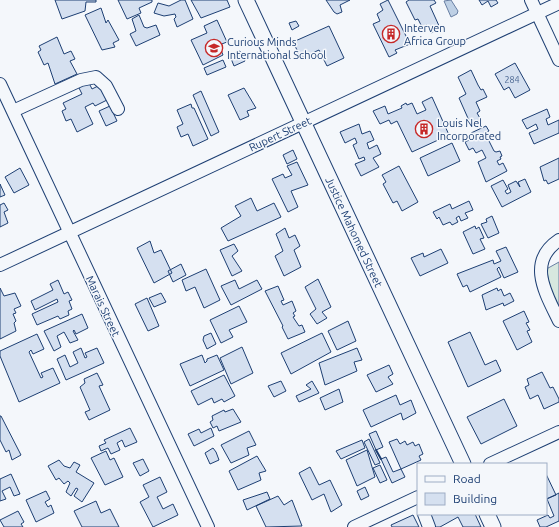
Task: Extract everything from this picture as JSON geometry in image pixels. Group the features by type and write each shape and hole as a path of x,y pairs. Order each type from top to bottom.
{"main road":[{"name":"Justice Mahomed Street","path":"246,0 463,463"},
{"path":"487,515 493,527"}],"street":[{"path":"531,0 559,60"},
{"name":"Rupert Street","path":"0,265 559,3"},
{"path":"13,112 81,80 96,77 106,86 118,109"},
{"name":"Marais Street","path":"0,84 208,527"},
{"path":"559,240 546,252 540,272 543,287 559,321"},
{"path":"492,463 559,432"},
{"path":"354,527 417,498"},
{"path":"424,515 429,527"}],"shaded area":[{"path":"559,262 559,311 541,272"}],"water":[{"path":"451,0 458,11 457,14 451,17 444,1"}],"building":[{"path":"55,0 96,0 96,2 86,2 85,11 62,19"},
{"path":"118,0 152,0 152,2 139,8 141,13 127,19"},
{"path":"181,0 185,0 193,19 177,27 174,19 176,17 175,14 164,16 154,13 158,3 169,6"},
{"path":"191,0 227,0 230,7 201,18"},
{"path":"326,0 350,0 340,5 342,12 337,14"},
{"name":"Interven Africa Group","path":"388,0 410,44 395,50 397,53 389,57 373,24 380,21 377,14 383,10 380,4"},
{"path":"409,0 434,0 436,3 430,6 440,28 431,33 427,25 422,27 418,19 415,20 406,2"},
{"path":"479,0 496,0 498,3 491,7 488,1 482,5"},
{"path":"101,8 106,23 108,20 119,40 113,43 115,47 102,50 85,15"},
{"path":"139,15 144,27 147,28 156,25 160,35 136,46 130,34 136,31 132,19"},
{"path":"217,20 227,42 219,45 223,55 203,65 191,40 207,33 204,26"},
{"path":"296,21 299,26 292,30 289,23"},
{"path":"329,26 344,58 327,66 319,50 301,58 293,42"},
{"path":"57,37 64,54 71,51 75,59 70,61 77,74 55,84 48,63 44,65 38,52 41,50 39,46"},
{"path":"240,51 245,61 234,66 230,56"},
{"path":"223,60 226,67 207,75 204,68"},
{"path":"515,63 530,90 515,98 509,87 504,90 495,74"},
{"path":"471,70 478,85 481,90 483,89 487,97 476,102 480,111 477,113 481,120 471,125 459,98 466,94 458,77"},
{"path":"88,81 92,89 100,85 107,100 95,106 93,103 85,107 93,124 77,132 71,119 66,121 62,111 66,109 63,103 82,94 78,86"},
{"path":"244,88 256,108 247,111 249,116 240,120 228,95"},
{"path":"201,91 219,132 211,136 193,95"},
{"name":"Louis Nel Incorporated","path":"432,97 449,135 412,152 397,121 391,124 389,120 380,124 373,111 385,106 388,114 402,108 401,106 406,103 407,105 412,103 417,114 426,110 422,102"},
{"path":"191,104 208,139 193,146 188,134 181,137 177,127 183,124 177,110"},
{"path":"110,106 117,121 106,126 99,111"},
{"path":"547,109 550,117 546,119 548,125 559,120 559,133 534,144 529,133 538,129 536,124 527,129 522,120"},
{"path":"359,124 362,134 370,131 374,140 367,143 369,149 377,145 381,154 373,158 379,167 361,176 355,164 365,160 364,157 359,159 353,145 357,143 355,138 345,143 340,132"},
{"path":"486,126 489,131 486,132 489,138 488,139 494,151 500,151 502,156 500,157 501,159 497,161 499,165 503,163 507,171 486,182 478,162 486,158 482,150 476,153 473,148 469,150 465,142 473,138 471,133"},
{"path":"452,143 460,161 428,176 420,158"},
{"path":"293,150 297,159 287,164 283,155"},
{"path":"559,158 559,179 548,184 546,180 544,181 540,167"},
{"path":"297,162 308,185 291,191 298,207 288,212 272,179 283,174 285,178 292,175 287,166"},
{"path":"399,166 418,202 402,211 397,201 393,203 383,184 386,182 382,175"},
{"path":"20,168 29,185 14,193 5,177"},
{"path":"525,179 531,192 502,207 491,186 503,180 508,189 505,191 507,194 511,192 508,185 516,181 520,187 518,182"},
{"path":"0,184 5,195 0,197"},
{"path":"251,198 257,211 274,203 281,217 228,241 221,228 241,216 235,206"},
{"path":"469,201 473,210 465,213 468,218 461,221 459,216 456,218 458,222 452,225 450,222 443,225 439,217 437,219 433,212 450,204 452,209"},
{"path":"4,203 8,210 4,212 8,223 0,227 0,205"},
{"path":"492,216 499,233 488,238 481,224 487,222 486,219"},
{"path":"475,226 476,229 479,227 484,238 480,239 485,249 473,254 463,232"},
{"path":"285,228 289,238 295,235 300,246 294,250 301,267 284,276 275,256 283,251 276,234"},
{"path":"150,241 154,253 161,250 172,273 154,283 137,248"},
{"path":"234,244 238,251 232,256 242,271 232,276 220,250"},
{"path":"506,247 518,272 504,278 499,267 497,269 501,277 470,292 467,285 463,287 457,274 493,260 494,264 501,261 496,251"},
{"path":"441,249 448,263 420,276 411,258 423,253 424,257"},
{"path":"181,264 186,275 173,282 168,271"},
{"path":"206,269 220,300 204,308 195,287 186,291 182,280"},
{"path":"318,279 331,307 322,312 327,318 317,324 310,314 316,309 305,287"},
{"path":"58,280 64,294 68,292 72,300 69,301 72,309 68,311 69,315 60,319 58,316 37,325 32,314 58,302 57,299 35,310 31,301 53,290 50,284"},
{"path":"235,280 239,289 257,280 262,289 231,305 221,286"},
{"path":"278,286 284,300 281,301 283,305 292,301 296,311 293,313 295,316 293,317 299,326 302,325 305,332 288,339 265,291"},
{"path":"0,288 4,296 15,293 21,306 14,309 16,313 13,314 16,321 14,323 16,331 0,339"},
{"path":"497,288 498,291 501,289 504,296 510,293 514,301 504,306 503,303 486,310 482,295"},
{"path":"161,293 166,302 154,307 149,298"},
{"path":"147,298 159,326 148,331 135,304"},
{"path":"239,306 247,322 229,330 233,337 221,343 210,320"},
{"path":"524,311 529,322 526,323 530,330 527,331 532,342 517,350 503,321"},
{"path":"82,314 88,328 76,334 74,330 73,331 78,340 70,343 64,332 57,336 61,347 54,351 44,331"},
{"path":"348,321 356,341 337,350 328,331"},
{"path":"470,332 485,365 496,360 501,371 468,387 448,342"},
{"path":"211,333 216,344 207,349 203,340 204,336"},
{"path":"322,333 331,352 291,374 281,353"},
{"path":"37,334 44,349 33,354 31,350 29,352 41,378 43,377 41,373 53,368 60,383 19,402 0,356 0,351"},
{"path":"242,347 253,373 231,384 220,358"},
{"path":"81,348 85,358 87,357 85,353 97,348 104,363 66,380 57,359 65,355 70,367 78,363 73,352"},
{"path":"357,348 362,360 354,362 357,371 325,385 319,363"},
{"path":"202,355 205,363 207,359 217,355 224,370 190,386 180,364"},
{"path":"389,365 393,374 388,377 393,384 376,392 367,375"},
{"path":"542,372 550,388 553,387 559,399 559,402 544,409 538,395 530,399 525,387 529,385 527,379"},
{"path":"97,373 103,385 99,386 110,410 89,420 85,412 90,410 80,387 85,383 84,379"},
{"path":"224,375 235,396 224,402 222,399 214,403 212,398 198,405 191,391"},
{"path":"281,381 286,391 274,397 268,386"},
{"path":"312,381 319,393 299,402 296,396 311,389 306,385"},
{"path":"339,389 343,402 325,410 320,398"},
{"path":"396,395 400,405 411,400 416,413 403,420 401,413 371,427 363,410"},
{"path":"504,399 517,426 481,444 467,417"},
{"path":"233,409 241,422 219,431 217,426 213,428 210,422 213,420 212,416 224,410 225,412"},
{"path":"0,416 21,455 12,460 9,450 6,452 0,440"},
{"path":"130,428 137,442 125,447 122,440 117,443 120,450 111,454 108,448 101,451 99,446 106,443 104,440"},
{"path":"211,428 214,436 194,446 188,434 199,429 201,433"},
{"path":"249,431 256,445 247,448 249,455 231,463 221,445"},
{"path":"376,431 383,447 376,450 369,434"},
{"path":"369,439 380,463 375,465 364,442"},
{"path":"397,439 400,444 405,441 407,445 413,442 415,446 419,444 423,454 419,456 421,460 401,469 389,442"},
{"path":"362,440 365,448 341,459 336,451"},
{"path":"213,448 219,460 210,464 205,453"},
{"path":"367,450 375,477 357,486 346,460"},
{"path":"106,451 110,460 114,458 123,477 105,485 91,458"},
{"path":"257,456 266,471 259,473 261,480 238,490 229,471"},
{"path":"386,457 393,472 401,469 405,477 392,483 381,459"},
{"path":"143,459 149,471 140,476 133,463"},
{"path":"59,460 64,466 70,468 74,462 80,465 76,472 94,483 82,502 74,496 78,489 76,488 71,496 66,492 70,483 68,481 64,484 59,478 56,480 48,466"},
{"path":"380,465 387,480 380,483 373,468"},
{"path":"310,467 319,485 330,480 342,505 331,512 324,494 312,500 299,473"},
{"path":"11,474 20,494 14,496 10,487 2,491 6,499 0,501 0,479"},
{"path":"547,476 556,495 547,499"},
{"path":"160,477 167,492 157,497 163,509 173,504 178,515 153,527 140,502 149,497 143,485"},
{"path":"365,487 369,496 361,500 357,491"},
{"path":"46,491 50,499 45,502 48,507 51,505 54,513 36,522 26,500"},
{"path":"267,492 270,499 247,510 243,500"},
{"path":"559,493 559,521 546,527 540,527 537,520 548,515 550,518 554,516 547,499"},
{"path":"278,496 284,505 292,500 302,526 266,527 256,506"},
{"path":"96,501 101,513 110,509 119,527 82,527 74,511"},
{"path":"18,511 24,522 21,524 23,527 4,527 0,520"},
{"path":"413,515 419,527 392,527 391,525"},
{"path":"430,515 475,515 481,527 463,527 458,517 440,527 435,527"}],"wall":[{"path":"376,450 381,459"}],"place":[{"name":"Interven Africa Group","path":"391,34"},
{"name":"Curious Minds International School","path":"214,48"},
{"name":"Louis Nel Incorporated","path":"424,129"}]}
